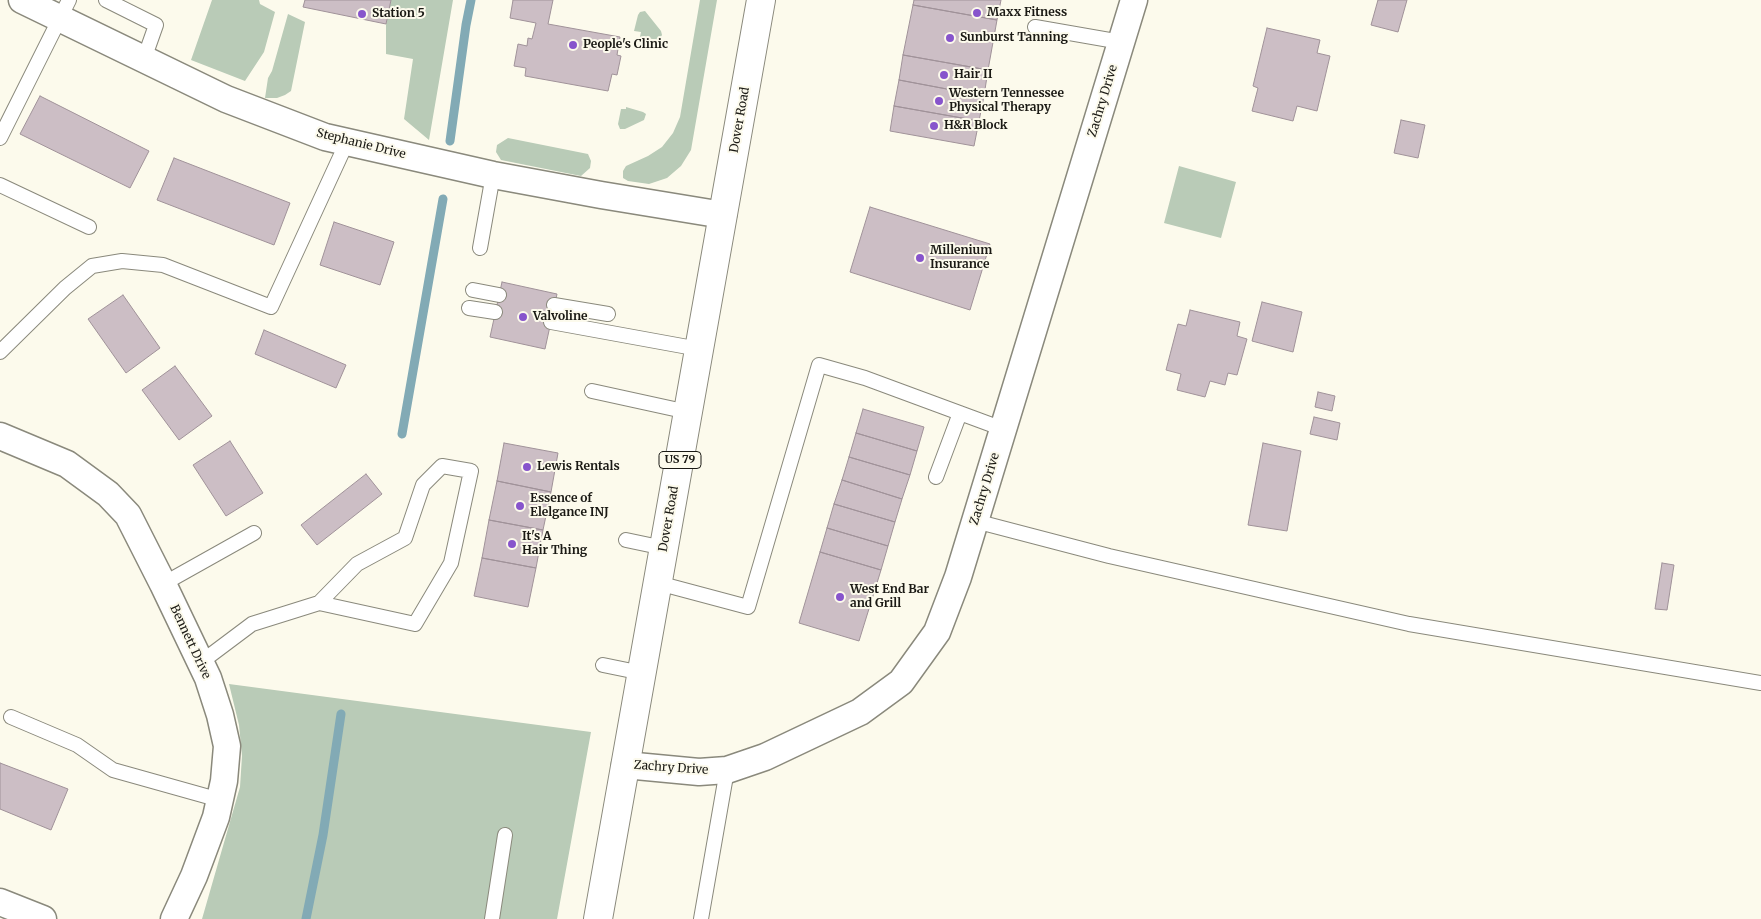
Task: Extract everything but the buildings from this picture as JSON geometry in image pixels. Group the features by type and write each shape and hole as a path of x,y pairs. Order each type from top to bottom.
{"main road":[{"name":"Dover Road","path":"598,919 761,0"}],"street":[{"name":"Stephanie Drive","path":"22,0 65,9 144,59 226,99 325,137 493,175 724,215"},
{"name":"Zachry Drive","path":"625,765 699,772 727,770 765,757 860,712 902,682 937,632 958,577 1134,0"},
{"name":"Bennett Drive","path":"0,436 67,464 108,494 128,515 208,678 220,715 227,746 224,781 216,817 194,876 174,919"},
{"path":"9,910 43,919"}],"lane":[{"path":"106,0 156,25 144,59"},
{"path":"0,138 65,9"},
{"path":"1035,28 1121,42"},
{"path":"0,352 65,288 92,266 122,261 163,265 271,307 347,142"},
{"path":"480,248 493,175"},
{"path":"0,185 89,227"},
{"path":"473,290 499,295"},
{"path":"554,305 608,314"},
{"path":"469,308 495,312"},
{"path":"551,322 699,349"},
{"path":"658,583 748,607 819,365 865,378 1003,429"},
{"path":"592,391 688,412"},
{"path":"936,477 960,413"},
{"path":"200,664 252,624 319,603 357,564 405,538 423,485 442,466 471,471 451,563 415,624 319,603"},
{"path":"975,521 1109,556 1409,624 1761,683"},
{"path":"163,584 254,533"},
{"path":"626,540 664,548"},
{"path":"603,665 642,672"},
{"path":"11,717 77,745 113,770 220,800"},
{"path":"701,919 727,770"},
{"path":"492,919 505,835"}],"green space":[{"path":"212,0 259,0 260,4 275,12 264,52 245,81 191,60"},
{"path":"391,0 453,0 429,140 404,119 413,59 386,54 386,24"},
{"path":"700,0 717,0 691,150 681,166 667,178 649,184 628,181 623,178 623,171 626,166 662,147 673,133 680,117"},
{"path":"645,11 661,31 662,35 659,40 640,37 641,32 634,31 638,15 640,12"},
{"path":"288,14 305,22 291,91 277,98 265,98 268,78 272,71"},
{"path":"626,107 646,114 644,120 625,129 620,129 618,124 621,109 626,109"},
{"path":"508,138 588,154 591,161 590,168 581,176 501,160 496,152 497,145"},
{"path":"1179,166 1236,182 1221,238 1164,223"},
{"path":"229,684 591,732 557,919 202,919 240,787 242,756 239,725"}],"waterway":[{"path":"450,141 471,0"},
{"path":"402,434 443,199"},
{"path":"306,919 323,835 341,714"}],"place":[{"name":"Maxx Fitness","path":"977,13"},
{"name":"Station 5","path":"362,14"},
{"name":"Sunburst Tanning","path":"950,38"},
{"name":"People's Clinic","path":"573,45"},
{"name":"Hair II","path":"944,75"},
{"name":"Western Tennessee Physical Therapy","path":"939,101"},
{"name":"H&R Block","path":"934,126"},
{"name":"Millenium Insurance","path":"920,258"},
{"name":"Valvoline","path":"523,317"},
{"name":"Lewis Rentals","path":"527,467"},
{"name":"Essence of Elelgance INJ","path":"520,506"},
{"name":"It's A Hair Thing","path":"512,544"},
{"name":"West End Bar and Grill","path":"840,597"}]}
